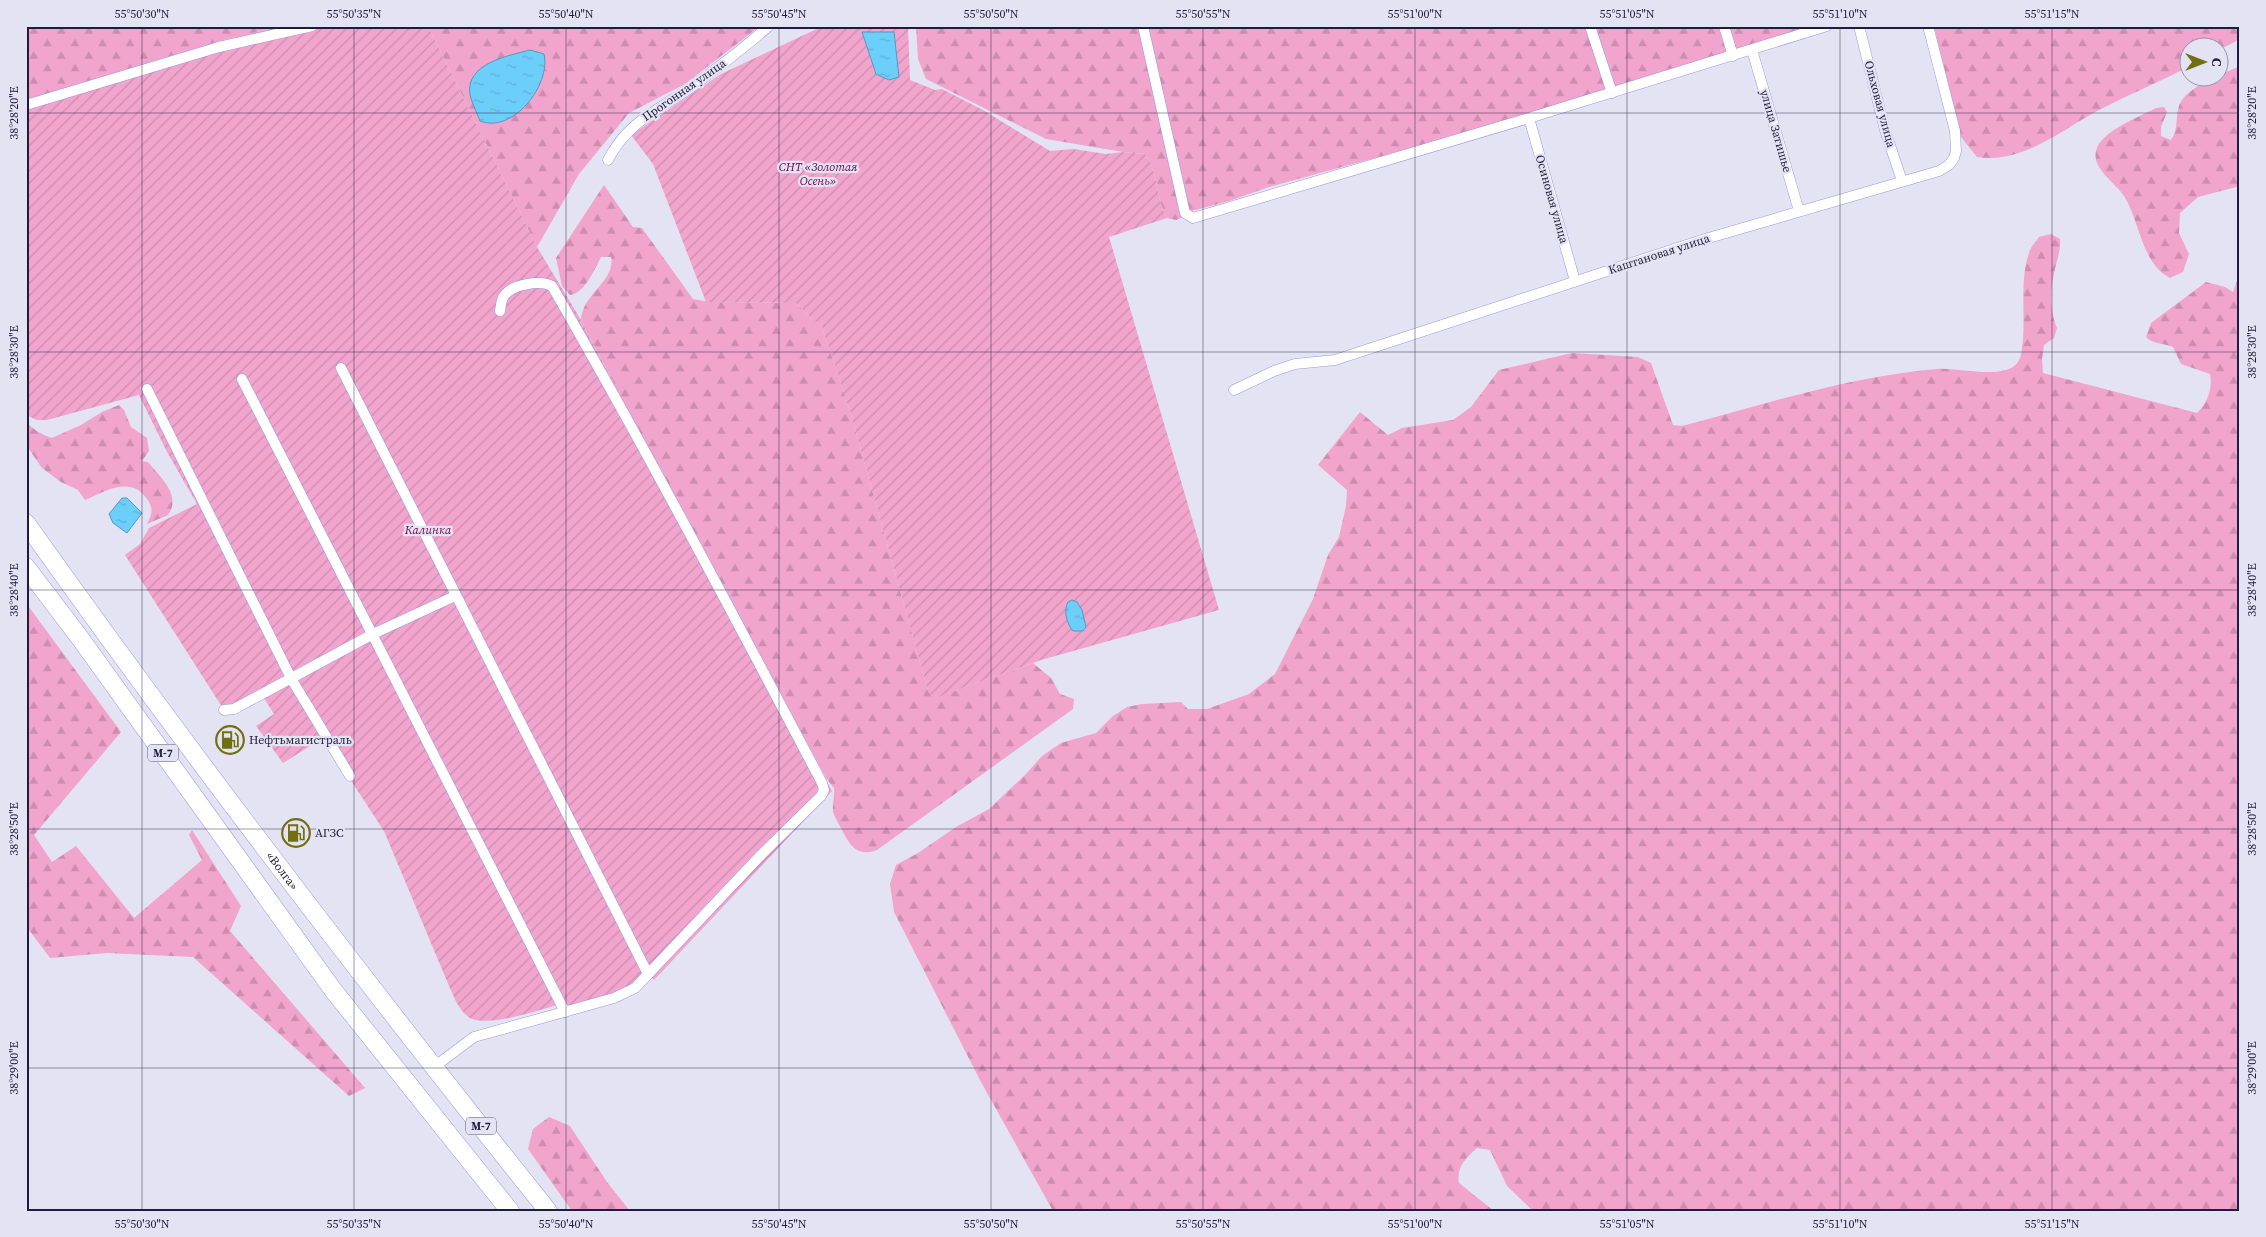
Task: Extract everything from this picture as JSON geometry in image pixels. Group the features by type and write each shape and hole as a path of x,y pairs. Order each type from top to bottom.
{"highway":[{"name":"«Волга»","path":"26,524 128,666 308,907 548,1211"},
{"name":"М-7","path":"26,567 80,638 333,990 510,1211"}],"street":[{"path":"26,105 219,47 312,26"},
{"name":"Прогонная улица","path":"608,160 621,138 634,125 693,86 769,26"},
{"path":"1143,26 1185,213 1193,218 1612,93 1827,26"},
{"path":"1590,26 1612,93"},
{"path":"1724,26 1733,56"},
{"name":"Ольховая улица","path":"1859,26 1885,130 1902,181"},
{"name":"Каштановая улица","path":"1234,390 1274,371 1295,364 1335,360 1576,281 1799,211 1939,170 1949,165 1956,151 1955,131 1928,26"},
{"name":"улица Затишье","path":"1752,50 1799,211"},
{"name":"Осиновая улица","path":"1529,118 1576,281"},
{"path":"434,1067 474,1037 614,998 635,988 761,855 821,796 824,790 805,750 674,504 552,286 534,282 510,291 504,295 500,311"},
{"path":"341,368 648,974"},
{"path":"242,379 566,1012"},
{"path":"147,389 292,680 350,776"},
{"path":"224,710 234,709 292,680 373,634 455,596"}],"green space":[{"path":"26,26 280,26 223,40 26,100"},
{"name":"Калинка","path":"280,26 428,26 537,247 581,320 650,453 832,791 654,980 648,974 635,988 565,1012 561,1004 499,1020 475,1020 467,1016 453,994 384,831 323,738 283,763 256,726 274,714 262,695 224,710 125,555 140,544 149,528 197,504 167,452 139,395 47,420 37,420 26,415 26,100 223,40"},
{"path":"428,26 760,26 685,84 629,113 579,174 537,247"},
{"name":"СНТ «Золотая Осень»","path":"823,26 908,26 910,80 935,90 942,89 983,110 1050,151 1073,149 1106,154 1123,152 1145,154 1153,169 1160,202 1167,218 1109,237 1219,610 1041,660 938,697 932,696 928,691 850,411 821,324 814,321 796,303 706,302 653,164 631,135 721,74"},
{"path":"916,26 1139,26 1183,217 1176,220 1167,218 1160,202 1153,169 1145,154 1046,139 926,79 918,59"},
{"path":"1146,26 1817,26 1440,140 1269,187 1229,201 1188,212"},
{"path":"1934,26 2240,26 2240,39 2228,45 2228,38 2178,38 2178,72 2099,110 2056,136 2026,150 1994,158 1977,157 1961,137"},
{"path":"2240,66 2240,186 2198,197 2180,213 2179,233 2189,254 2183,272 2170,278 2160,271 2153,262 2142,241 2124,196 2104,174 2095,155 2101,141 2107,135 2156,108 2164,107 2167,112 2161,127 2161,136 2171,140 2176,128 2179,106 2183,99 2195,88 2228,88 2228,71"},
{"path":"604,185 633,227 642,228 693,299 711,302 796,303 814,321 821,324 850,411 928,691 932,696 946,694 1033,663 1051,678 1060,694 1074,699 1073,709 877,850 870,852 859,851 851,845 845,836 833,812 834,788 826,778 650,453 581,320 587,303 609,273 611,257 601,257 584,286 575,294 570,295 562,286 556,258"},
{"path":"2051,234 2060,239 2051,294 2053,315 2057,328 2054,338 2044,345 2043,373 2197,413 2204,405 2208,395 2211,385 2210,374 2181,364 2173,347 2155,342 2146,337 2151,323 2206,282 2225,287 2233,292 2237,281 2240,280 2240,1211 1533,1211 1507,1186 1490,1150 1477,1148 1460,1168 1459,1183 1494,1211 1053,1211 981,1082 894,912 890,884 896,865 918,853 956,827 989,809 1042,756 1061,743 1096,733 1113,716 1127,707 1142,704 1181,702 1188,709 1207,709 1249,694 1275,674 1313,599 1328,555 1339,537 1346,506 1347,490 1318,465 1360,412 1388,435 1402,428 1453,420 1471,407 1499,370 1572,353 1638,357 1651,363 1673,425 1682,426 1809,392 1873,378 1937,369 1980,372 2003,371 2012,368 2018,362 2021,354 2023,340 2023,295 2026,263 2030,251 2039,237"},
{"path":"119,405 124,410 131,427 147,438 149,451 142,461 148,462 171,493 172,508 168,515 147,524 151,509 147,499 141,492 126,486 118,487 85,500 78,490 61,482 42,468 26,445 26,421 37,431 52,438"},
{"path":"26,603 121,732 34,835 52,862 76,846 134,918 202,860 189,835 192,830 241,906 230,931 365,1088 349,1096 193,957 107,953 50,958 26,926"},
{"path":"549,1117 570,1126 607,1182 630,1211 572,1211 528,1149 533,1129"}],"water":[{"path":"862,32 894,32 899,77 889,80 876,74"},
{"path":"530,50 544,54 545,66 536,92 517,114 493,123 480,121 470,95 470,84 474,75 481,68 500,58"},
{"path":"122,498 127,498 142,513 127,533 113,523 109,514"},
{"path":"1072,600 1077,602 1082,610 1086,627 1083,631 1073,631 1067,621 1067,606 1068,602"}],"place":[{"name":"Нефтьмагистраль","path":"230,740"},
{"name":"АГЗС","path":"296,833"}]}
